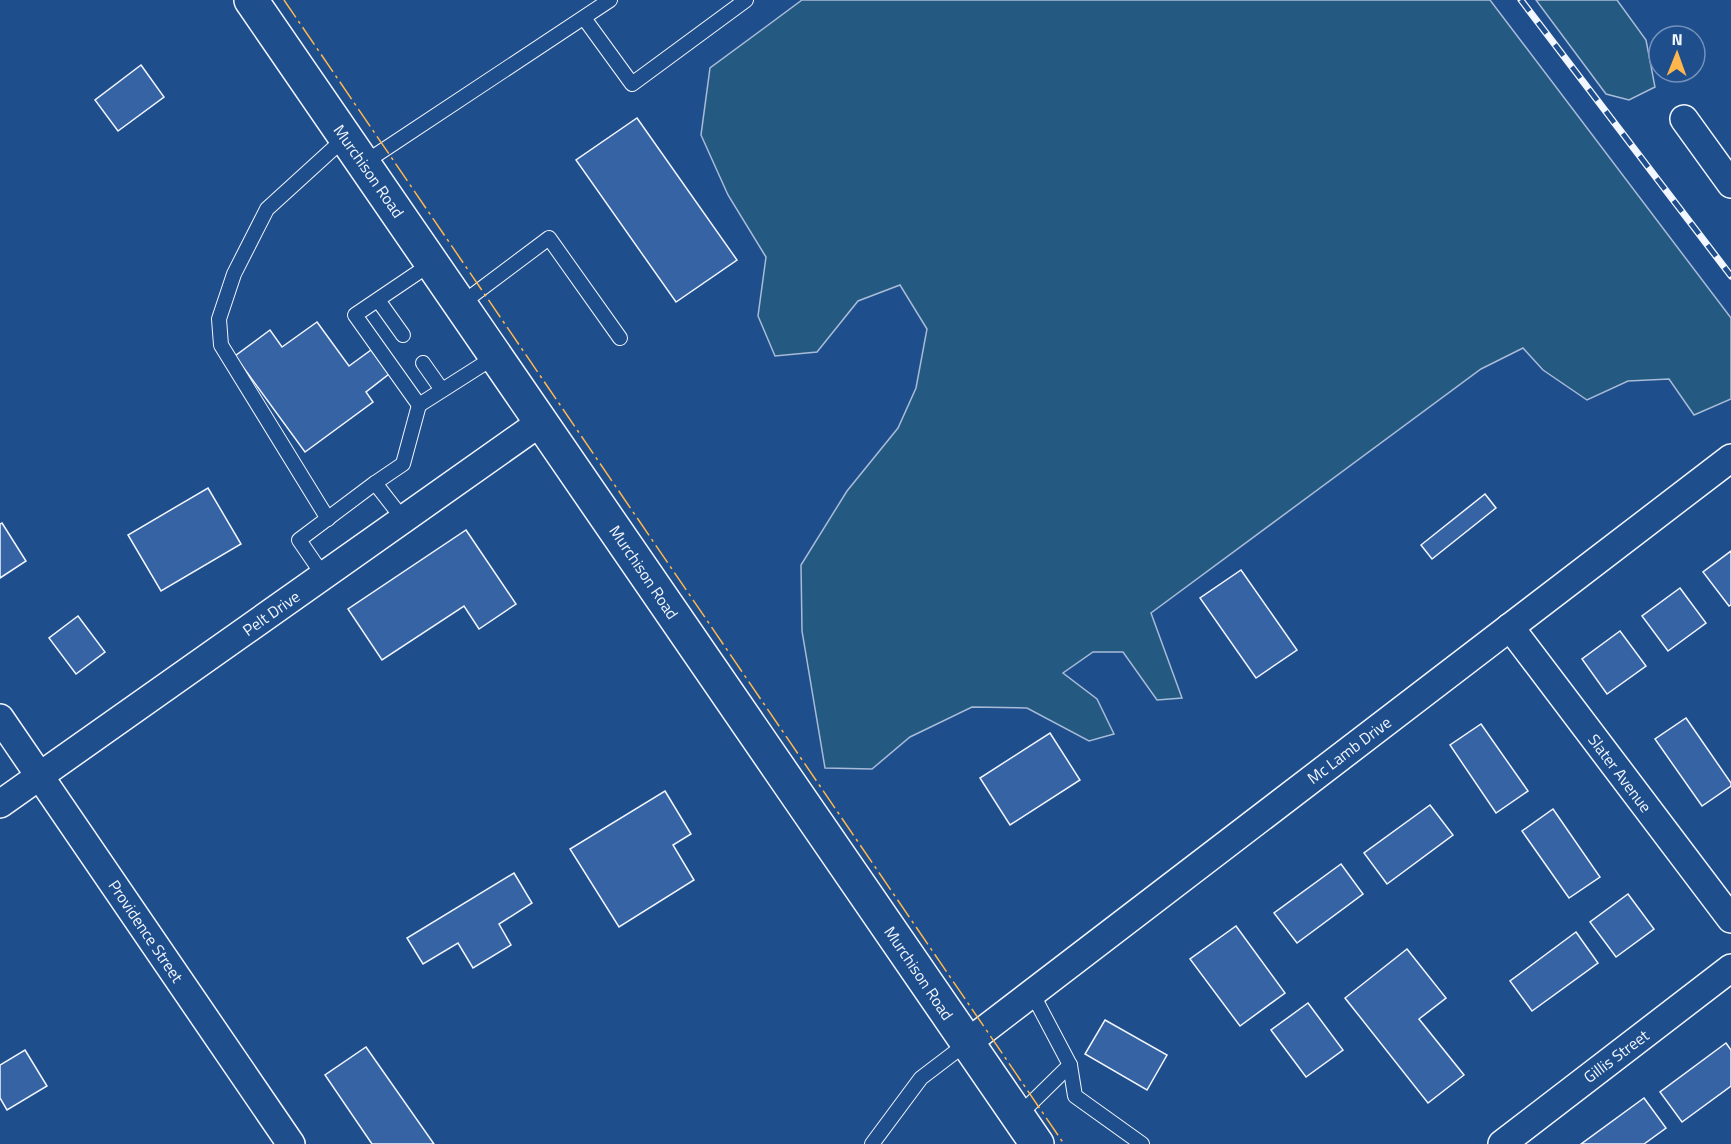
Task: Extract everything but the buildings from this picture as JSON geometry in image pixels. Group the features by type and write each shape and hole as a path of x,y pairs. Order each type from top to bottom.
{"main road":[{"name":"Murchison Road","path":"251,0 1037,1144"}],"street":[{"path":"1684,119 1731,184"},
{"name":"Pelt Drive","path":"0,804 541,422"},
{"name":"Mc Lamb Drive","path":"967,1043 1731,458"},
{"name":"Slater Avenue","path":"1510,627 1731,919"},
{"name":"Providence Street","path":"0,718 291,1144"},
{"name":"Gillis Street","path":"1502,1144 1731,968"}],"lane":[{"path":"328,519 221,345 219,319 234,274 267,209 355,150 584,18 610,0"},
{"path":"584,18 632,84 746,0"},
{"path":"461,304 549,238 620,338"},
{"path":"419,405 355,315 432,263"},
{"path":"378,300 403,335"},
{"path":"323,575 299,540 404,464 419,405 496,356"},
{"path":"423,363 442,390"},
{"path":"375,483 403,519"},
{"path":"1032,993 1070,1065 1075,1096 1142,1144"},
{"path":"872,1144 921,1078 967,1043"},
{"path":"1018,1116 1070,1065"}],"shaded area":[{"path":"802,0 1490,0 1731,318 1731,399 1694,415 1669,379 1628,381 1587,400 1543,370 1523,348 1481,369 1151,613 1182,698 1157,700 1123,652 1093,652 1063,673 1097,699 1114,734 1089,741 1027,708 972,707 910,737 872,769 825,768 802,631 801,565 847,491 898,428 916,388 927,329 900,285 858,301 817,352 775,356 758,316 766,257 728,195 701,135 710,68"},
{"path":"1536,0 1617,0 1646,40 1647,84 1654,84 1655,87 1629,100 1606,94"}],"railway":[{"path":"1521,0 1731,276"}],"power":[{"path":"284,0 1064,1144"}]}
